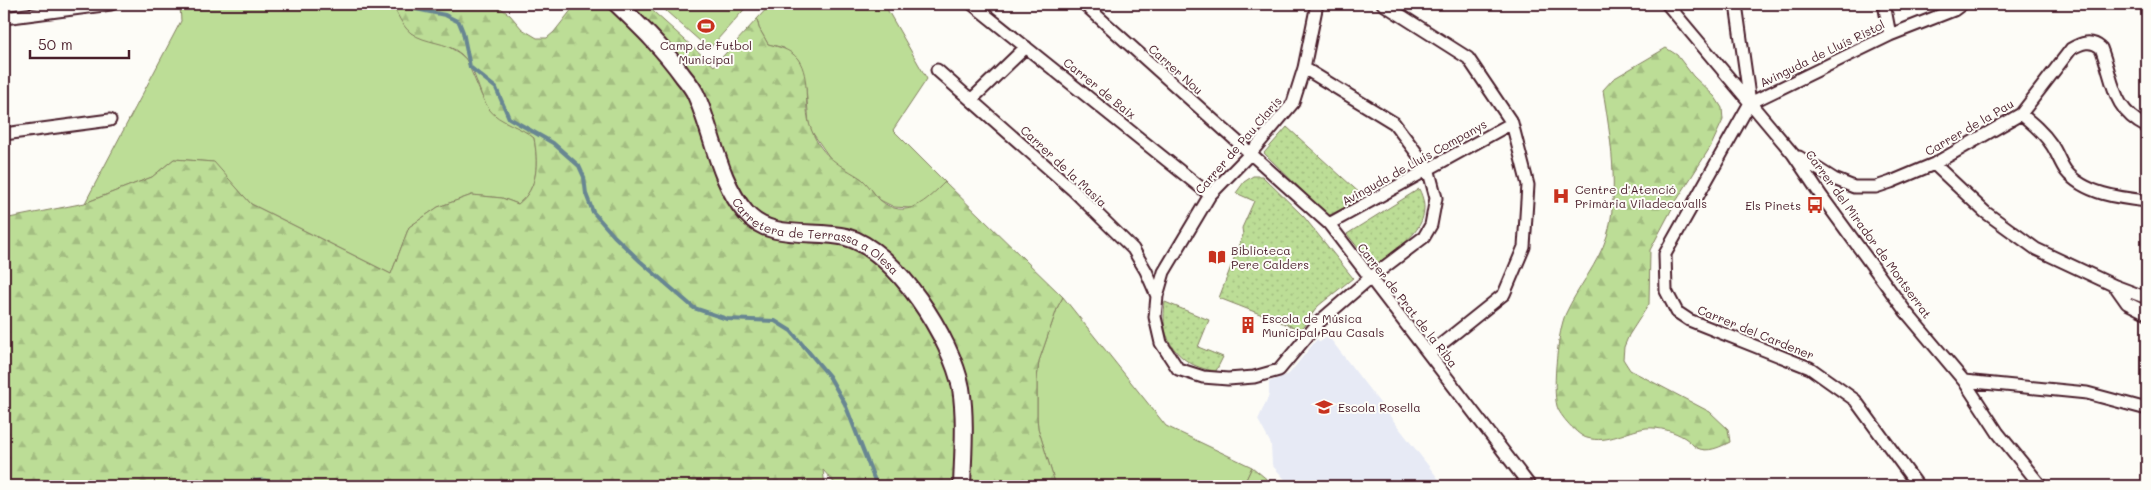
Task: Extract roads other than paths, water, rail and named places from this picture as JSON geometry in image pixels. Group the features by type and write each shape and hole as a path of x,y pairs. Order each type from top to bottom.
{"street":[{"path":"4,18 111,4"},
{"name":"Carretera de Terrassa a Olesa","path":"617,4 667,53 696,93 727,181 747,214 760,223 773,228 789,232 846,237 858,242 886,260 918,300 945,342 957,370 963,410 962,486"},
{"name":"Carrer de Baix","path":"972,4 1210,195"},
{"name":"Carrer Nou","path":"1084,4 1250,155"},
{"name":"Carrer de Pau Claris","path":"1157,296 1164,272 1210,195 1250,155 1293,103 1304,68 1317,4"},
{"path":"1383,4 1468,58 1512,123 1528,184 1524,247 1504,294 1429,354"},
{"name":"Carrer del Mirador de Montserrat","path":"1667,4 1793,154 1906,312 1964,381 1998,433 2041,486"},
{"path":"1736,4 1750,103"},
{"path":"1884,4 1890,35"},
{"name":"Avinguda de Lluís Ristol","path":"1750,103 1890,35 1954,10 1962,4"},
{"name":"Carrer de la Pau","path":"1793,154 1844,184 1865,188 1891,182 1934,164 2021,114 2071,49 2088,42 2096,44 2101,48 2114,92 2126,113 2135,121 2147,127"},
{"path":"971,100 1026,47"},
{"path":"1157,296 1155,317 1161,343 1178,369 1203,377 1228,379 1254,377 1279,370 1319,322 1370,278 1424,237 1431,225 1436,198 1428,168 1394,123 1304,68"},
{"name":"Carrer de la Masia","path":"937,70 1072,189 1133,249 1146,271 1157,296"},
{"name":"Carrer del Cardener","path":"1750,103 1665,254 1666,291 1676,312 1689,320 1810,368 1855,400 1918,486"},
{"path":"2021,114 2050,142 2066,171 2082,184 2091,189 2115,196 2147,201"},
{"path":"4,134 110,120"},
{"name":"Avinguda de Lluís Companys","path":"1329,224 1512,123"},
{"name":"Carrer de Prat de la Riba","path":"1250,155 1329,224 1530,486"},
{"path":"1934,164 1985,212 2036,249 2115,286 2147,298"},
{"path":"2115,286 2127,303 2147,313"},
{"path":"1964,381 2087,393 2147,410"}],"waterway":[{"path":"399,4 445,15 459,22 463,32 470,67 496,88 509,118 553,143 579,166 584,177 586,194 593,212 640,261 694,308 727,319 775,321 791,331 829,376 845,404 877,486"},
{"path":"237,486 252,481 263,481 277,486"}],"place":[{"name":"Camp de Futbol Municipal","path":"706,26"},
{"name":"Centre d'Atenció Primària Viladecavalls","path":"1561,196"},
{"name":"Els Pinets","path":"1815,205"},
{"name":"Biblioteca Pere Calders","path":"1217,257"},
{"name":"Escola de Música Municipal Pau Casals","path":"1248,325"},
{"name":"Escola Rosella","path":"1324,407"}]}
